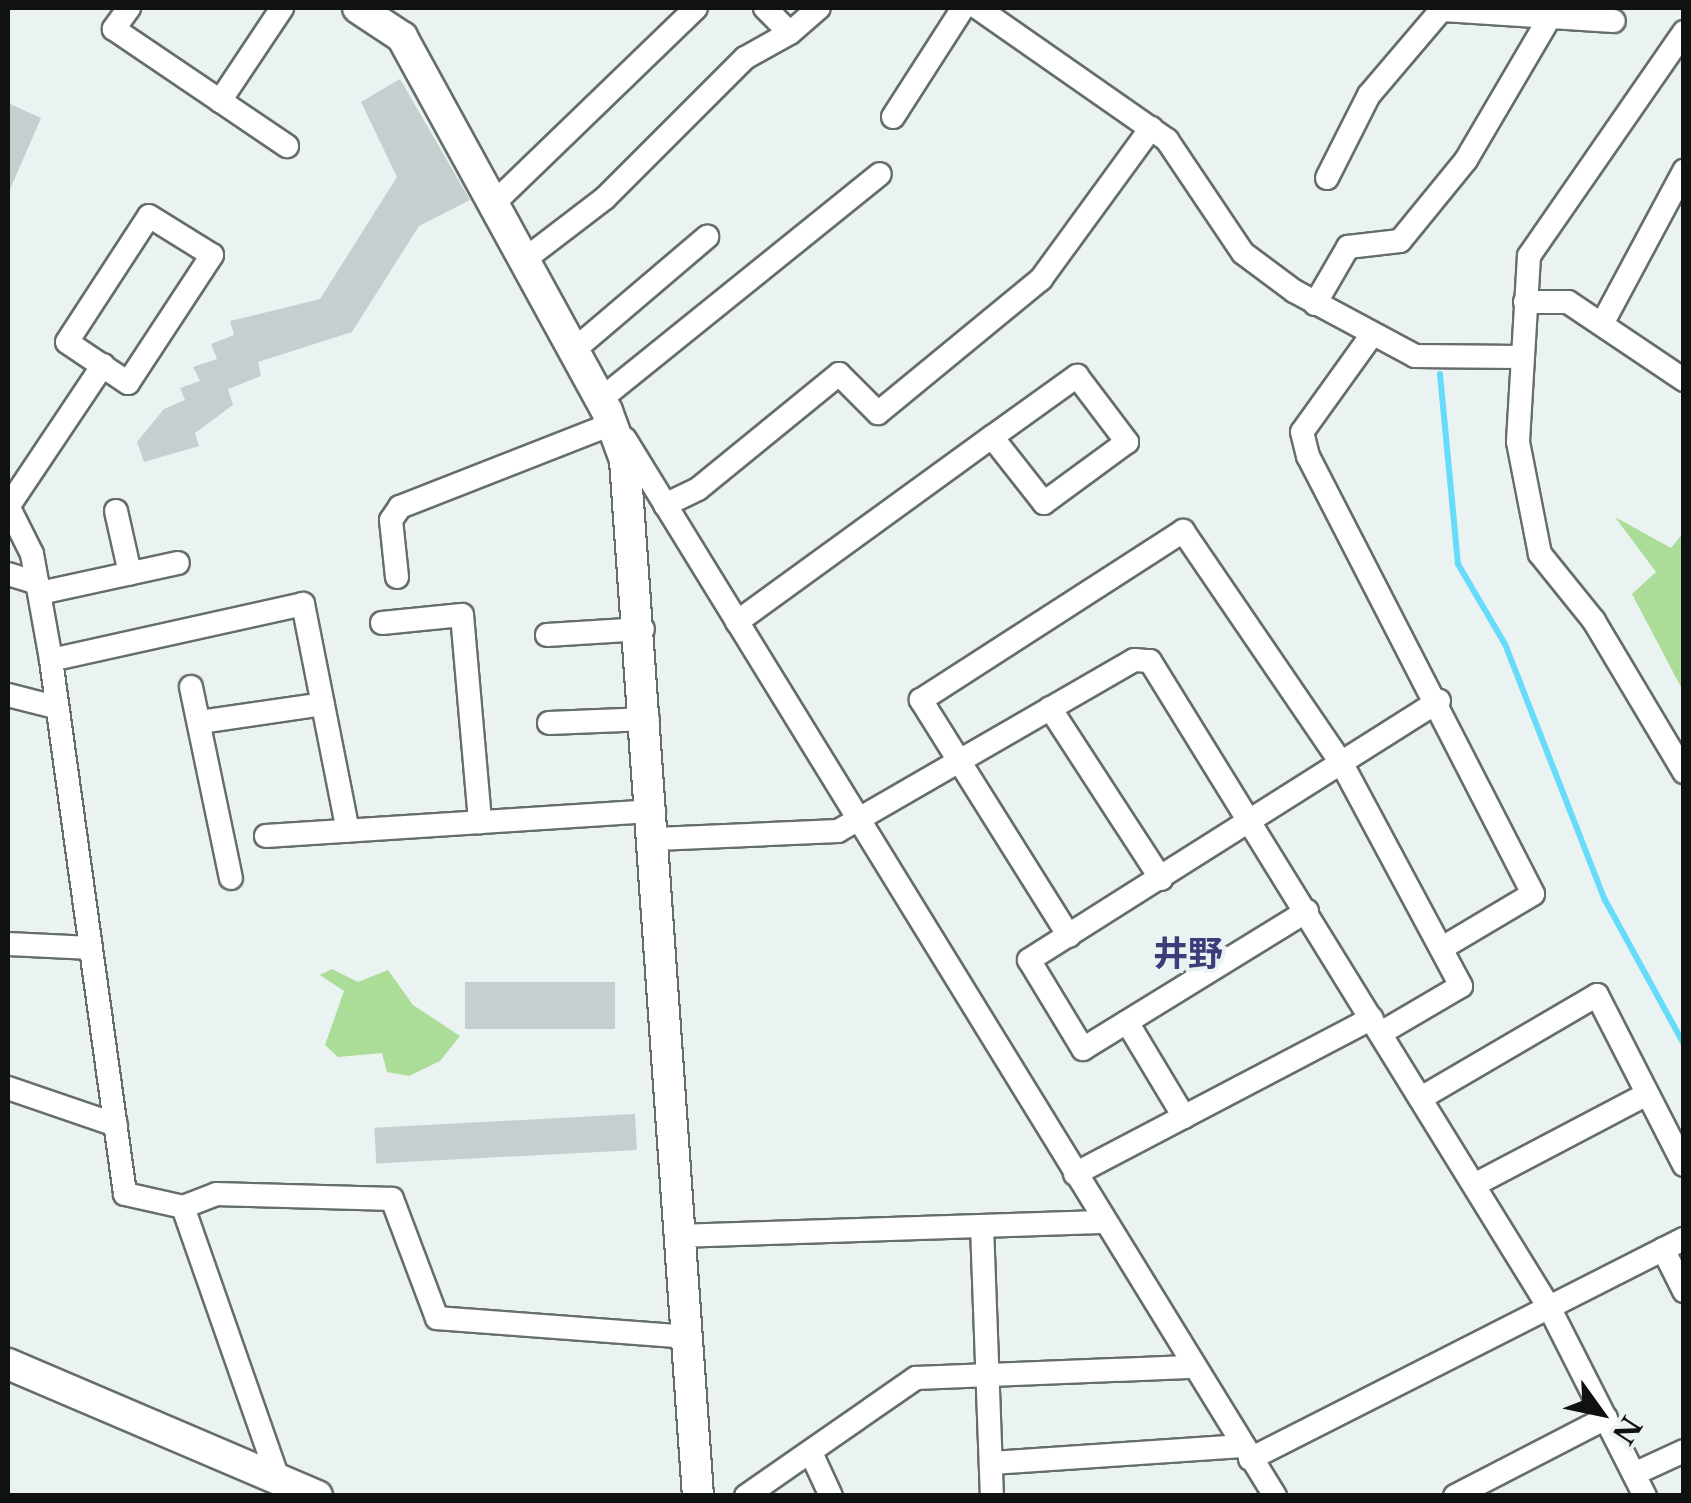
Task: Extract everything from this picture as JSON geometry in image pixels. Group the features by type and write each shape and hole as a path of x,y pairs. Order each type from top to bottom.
{"street":[{"path":"128,8 114,29 287,146"},
{"path":"220,100 282,8"},
{"path":"358,8 402,37 606,411 1275,1496"},
{"path":"493,204 696,8"},
{"path":"765,8 790,33"},
{"path":"524,260 606,198 745,58 790,33 819,8"},
{"path":"894,117 963,8"},
{"path":"978,8 1151,128 1243,253 1315,304 1415,356 1520,357"},
{"path":"1327,178 1369,95 1443,9 1614,21"},
{"path":"1315,304 1348,247 1400,240 1466,160 1550,17"},
{"path":"1684,32 1529,256 1520,357 1518,442 1540,554 1594,621 1684,772"},
{"path":"665,505 698,489 839,374 878,413 1042,279 1151,128"},
{"path":"1602,324 1684,171"},
{"path":"397,577 391,520 400,507 606,411 880,174"},
{"path":"149,216 212,255 128,383 103,365 68,342 149,216"},
{"path":"574,350 707,237"},
{"path":"1525,302 1568,302 1684,380"},
{"path":"1372,336 1302,432 1532,894 1442,948"},
{"path":"103,365 8,507 39,588 52,660 55,707 125,1194 183,1207 216,1194 392,1198 437,1318 688,1337"},
{"path":"737,622 992,437 1077,376 1127,442 1044,502 992,437"},
{"path":"606,411 636,532 698,1496"},
{"path":"116,511 130,573"},
{"path":"1069,936 921,700 1183,530 1342,764 1461,986 1184,1117 1075,1174"},
{"path":"8,574 39,588 178,563"},
{"path":"52,660 303,604 348,831"},
{"path":"382,623 462,615 480,822"},
{"path":"546,635 642,629"},
{"path":"266,836 480,822 838,831 1134,660 1150,661 1550,1308 1640,1485 1684,1451"},
{"path":"191,687 231,878"},
{"path":"8,694 55,707"},
{"path":"1307,911 1084,1049 1029,960 1439,701"},
{"path":"200,722 323,704"},
{"path":"1050,708 1161,879"},
{"path":"548,723 648,718"},
{"path":"8,944 91,948"},
{"path":"1421,1098 1596,995 1684,1165"},
{"path":"1127,1022 1184,1117"},
{"path":"8,1088 116,1125"},
{"path":"1474,1185 1648,1094"},
{"path":"183,1207 278,1478"},
{"path":"681,1236 1104,1222"},
{"path":"982,1226 992,1496"},
{"path":"992,1463 1246,1453 1550,1308 1673,1244 1684,1290"},
{"path":"8,1364 317,1496"},
{"path":"746,1496 812,1455 916,1378 1194,1367"},
{"path":"1455,1496 1606,1418"},
{"path":"812,1455 831,1496"}],"green space":[{"path":"1615,517 1671,548 1683,533 1683,691 1632,594 1656,572"},
{"path":"332,969 358,982 388,970 413,1005 460,1036 440,1061 409,1076 387,1072 382,1053 338,1057 325,1045 344,991 320,975"}],"building":[{"path":"400,79 470,200 419,226 352,332 258,362 261,376 228,389 233,405 195,433 199,446 144,462 137,442 164,409 185,400 180,388 200,381 193,367 217,359 211,344 234,335 230,321 320,299 397,177 361,102"},
{"path":"8,103 41,118 8,194"},
{"path":"465,982 615,982 615,1029 465,1029"},
{"path":"635,1114 637,1150 376,1164 374,1128"}],"waterway":[{"path":"1440,374 1458,564 1505,644 1605,900 1684,1044"}],"district":[{"name":"井野","path":"1188,954"}]}
